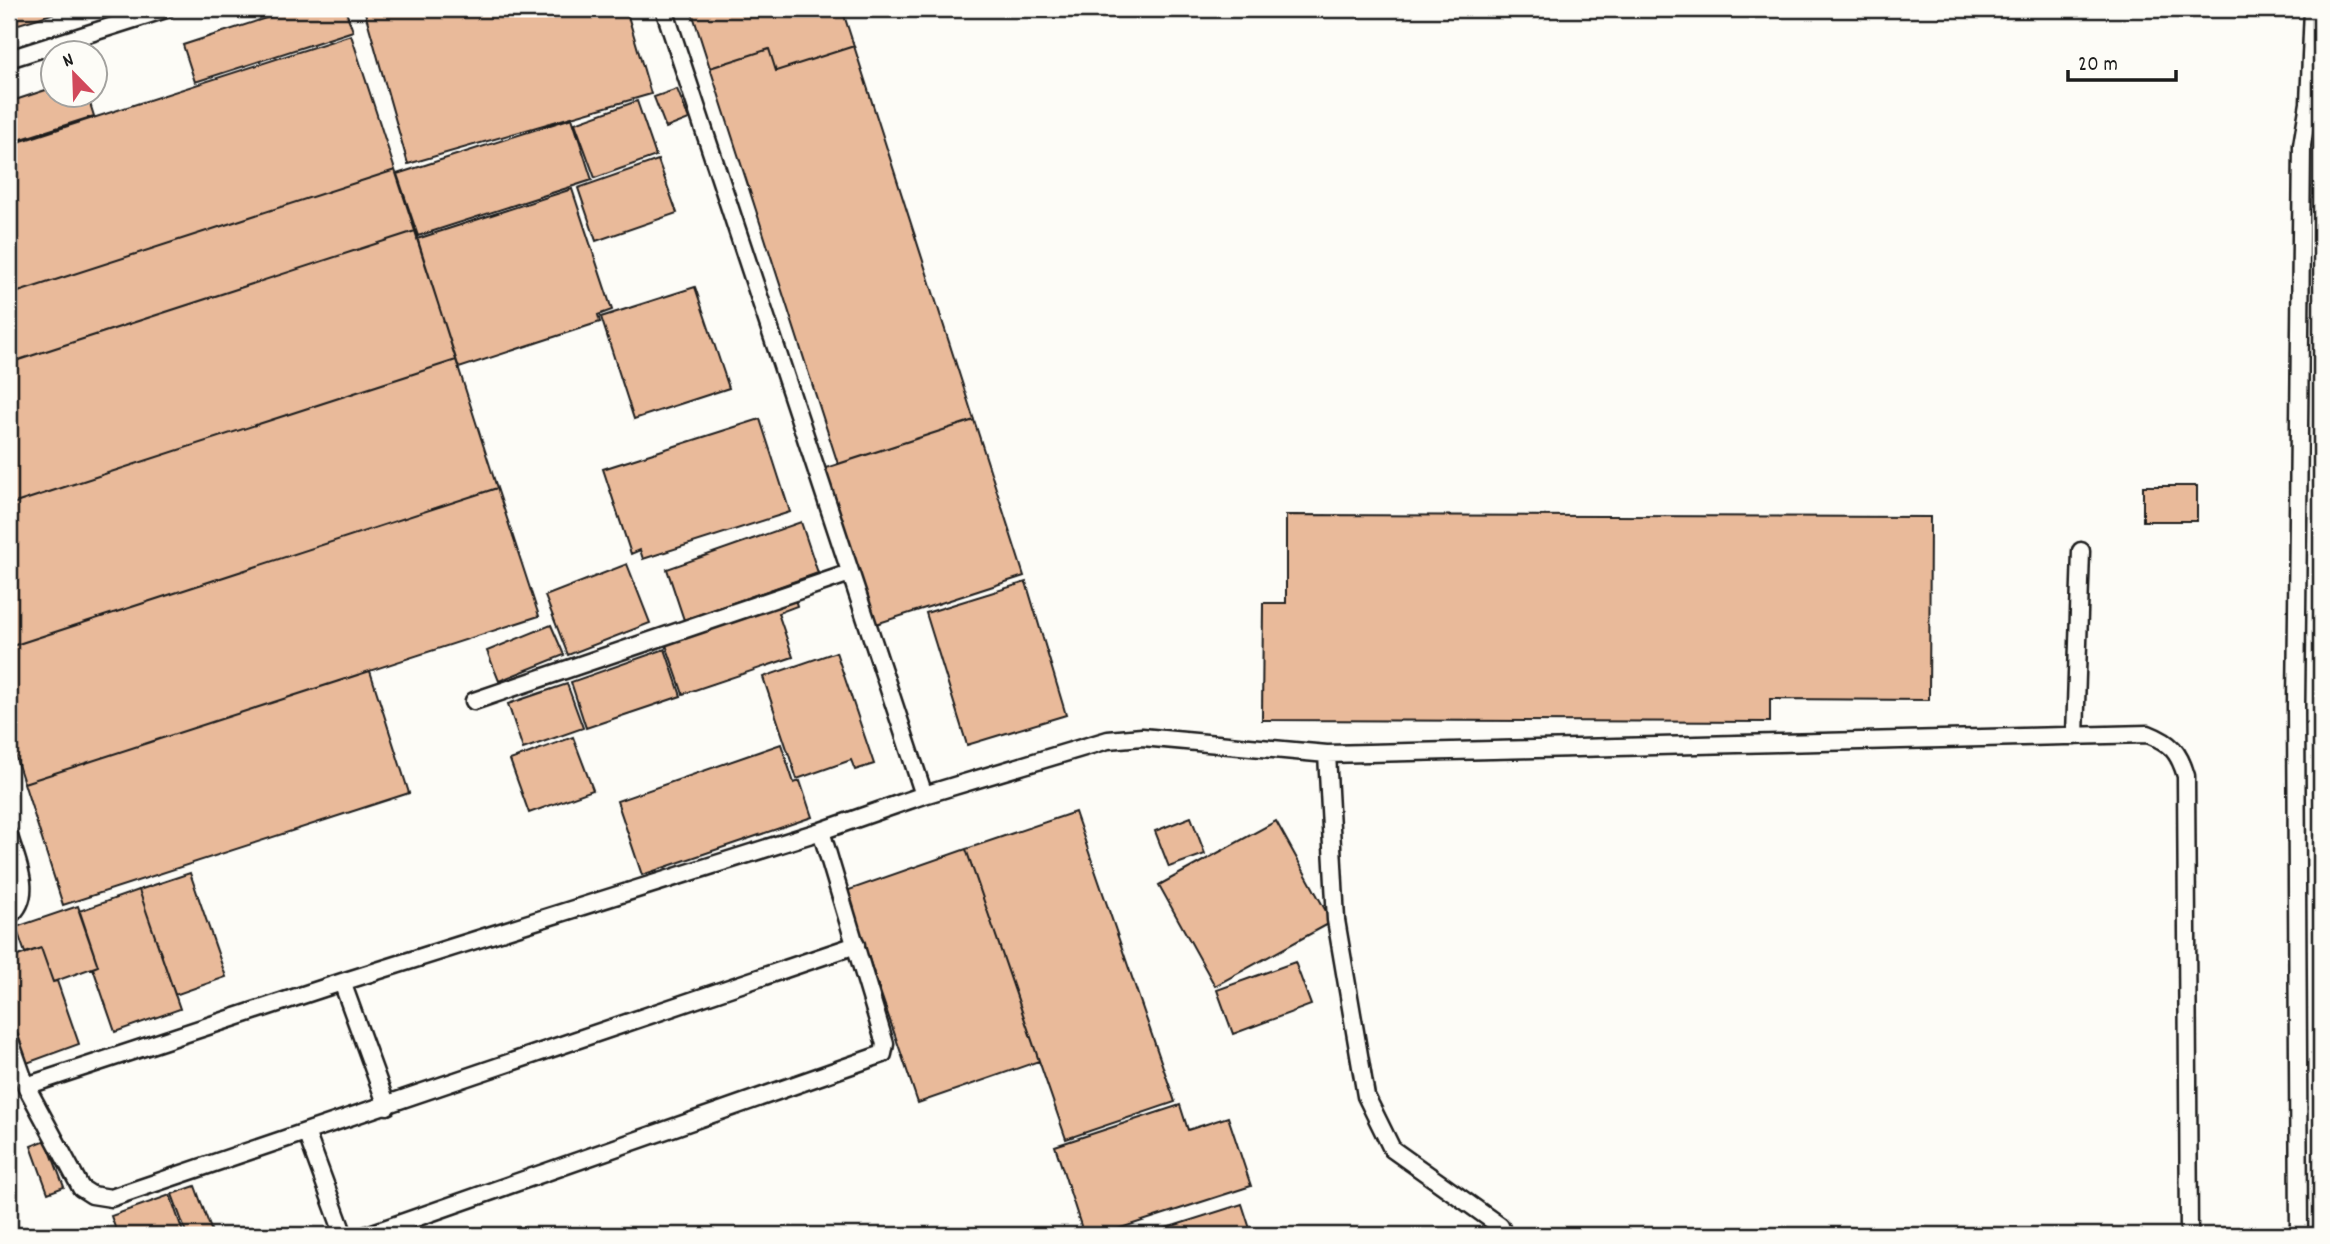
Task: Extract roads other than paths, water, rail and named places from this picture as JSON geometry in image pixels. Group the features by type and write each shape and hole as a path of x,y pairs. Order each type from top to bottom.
{"lane":[{"path":"9,59 166,9"},
{"path":"664,9 924,795"},
{"path":"2299,1235 2296,707 2302,159 2311,77 2313,9"},
{"path":"2075,736 2081,551"},
{"path":"474,701 850,573"},
{"path":"26,1086 341,982 821,831 924,795 1108,740 1142,737 1327,754 2148,734 2168,742 2180,757 2186,776 2189,1235"},
{"path":"1327,754 1336,920 1366,1096 1392,1149 1500,1226 1504,1235"},
{"path":"367,1235 883,1054 885,1044 821,831"},
{"path":"9,836 23,886 20,903 9,916"},
{"path":"9,1038 26,1086 81,1188 101,1197 111,1198 856,945"},
{"path":"341,982 387,1106"},
{"path":"306,1132 346,1235"}]}
